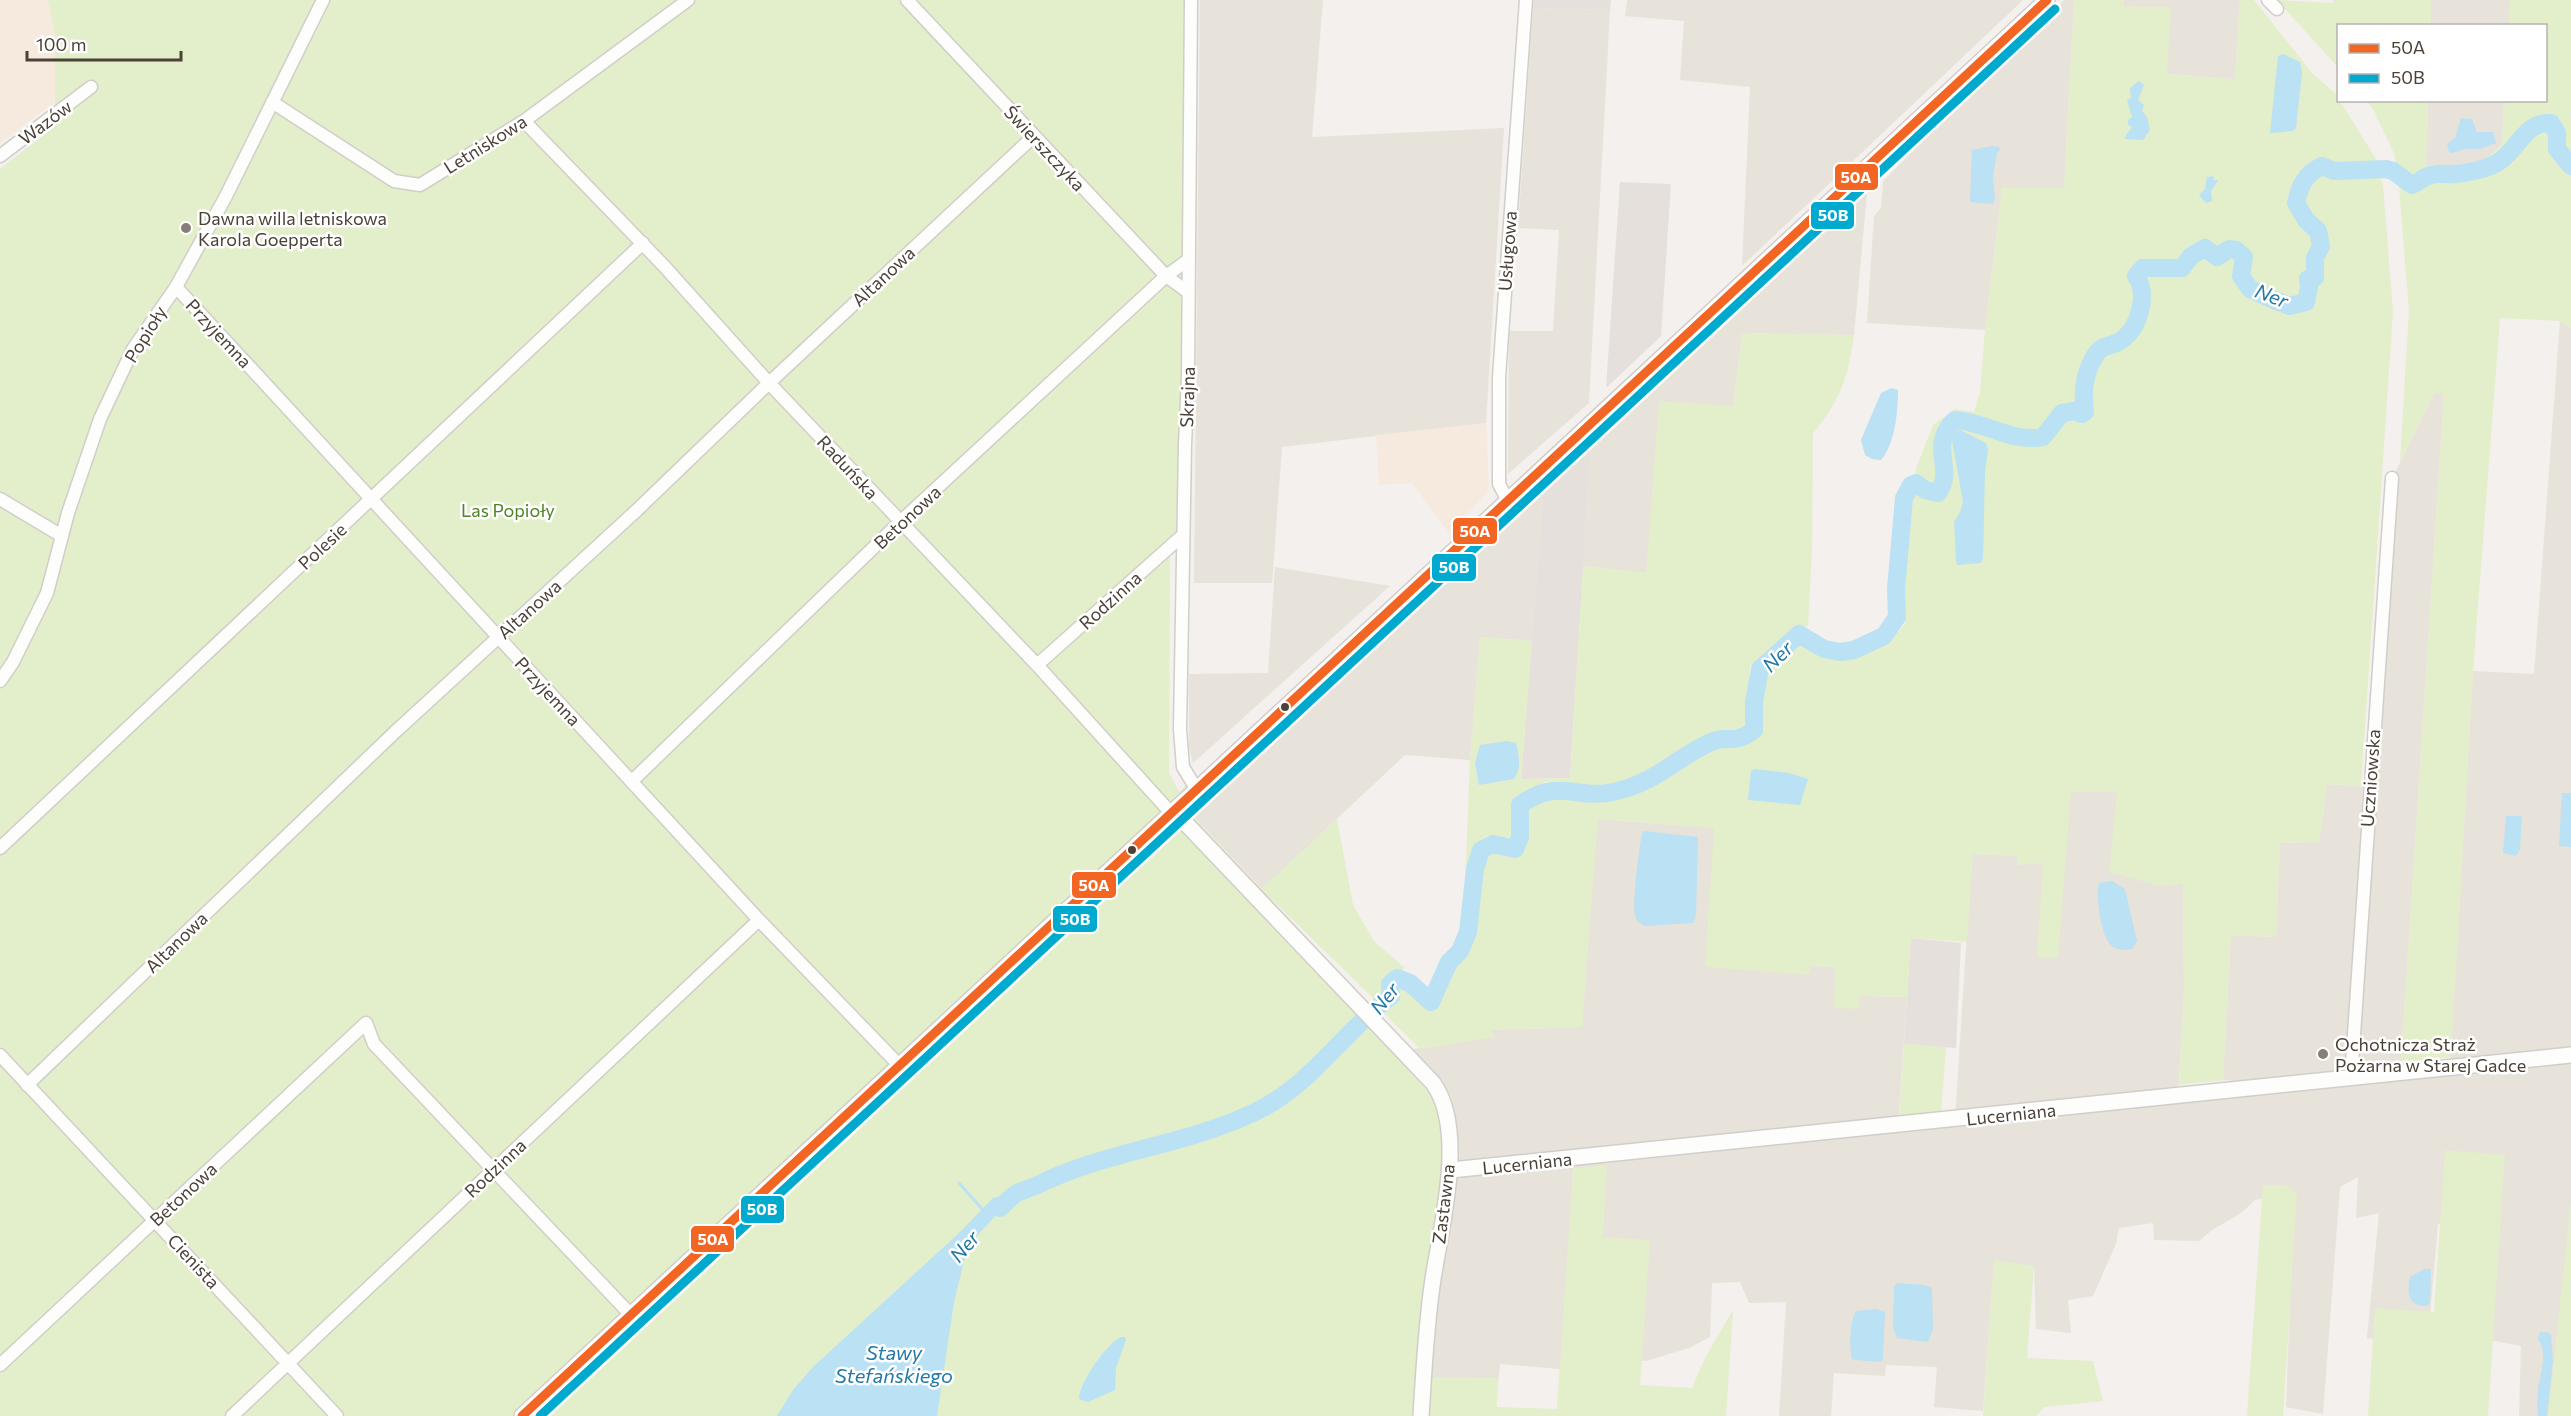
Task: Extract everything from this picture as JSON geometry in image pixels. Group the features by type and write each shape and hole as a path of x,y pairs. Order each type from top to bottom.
{"street":[{"name":"Popioły","path":"0,681 13,662 46,593 100,419 133,349 176,287 226,196 323,0"},
{"name":"Letniskowa","path":"272,102 394,181 420,185 524,121 688,0"},
{"name":"Świerszczyka","path":"907,0 1166,276 1188,292"},
{"name":"Skrajna","path":"1191,0 1188,376 1180,729 1183,767 1197,790"},
{"name":"Usługowa","path":"1508,501 1499,484 1499,377 1526,0"},
{"path":"522,1416 2048,0"},
{"name":"Wazów","path":"0,156 91,87"},
{"name":"Raduńska","path":"524,121 643,243 899,523 1037,665 1173,812"},
{"name":"Altanowa","path":"27,1085 395,732 636,511 769,383 1034,136"},
{"name":"Polesie","path":"0,848 643,243"},
{"name":"Betonowa","path":"632,781 899,523 1166,276 1188,260"},
{"name":"Przyjemna","path":"176,287 759,920 899,1065"},
{"name":"Uczniowska","path":"2351,1078 2392,478"},
{"path":"0,499 62,536"},
{"name":"Rodzinna","path":"1037,665 1183,536"},
{"name":"Zastawna","path":"1173,812 1381,1027 1440,1092 1446,1115 1451,1170 1432,1288 1421,1416"},
{"name":"Rodzinna","path":"232,1416 759,920"},
{"name":"Betonowa","path":"0,1365 366,1023 374,1044 492,1171"},
{"name":"Cienista","path":"0,1055 337,1416"},
{"name":"Lucerniana","path":"1451,1170 2571,1055"},
{"path":"492,1171 631,1315"}],"shaded area":[{"path":"0,0 66,0 87,78 0,143"},
{"path":"1200,0 1323,0 1312,137 1504,128 1486,423 1282,447 1272,583 1194,583"},
{"path":"1534,0 1611,0 1610,10 1533,8"},
{"path":"1627,0 2023,0 1742,266 1750,87 1680,80 1684,21 1625,16"},
{"path":"2064,0 2074,0 2064,189 2002,188 1985,330 1867,323 1874,216 1881,208 1883,181"},
{"path":"2124,0 2240,0 2235,79 2167,74 2124,6"},
{"path":"2431,0 2510,0 2509,24 2431,24"},
{"path":"1533,8 1610,10 1589,403 1508,474 1509,331 1553,331 1559,230 1518,228"},
{"path":"2428,102 2504,102 2502,144 2484,161 2455,167 2426,165"},
{"path":"1620,182 1671,184 1661,336 1606,388"},
{"path":"1868,182 1854,335 1742,333 1733,406 1646,573 1583,566 1591,440"},
{"path":"2560,321 2571,328 2571,1205 2551,1416 2519,1416 2521,1346 2458,1334 2463,1226 2438,1224 2430,1315 2403,1343 2367,1338 2379,1213 2356,1218 2358,1177 2340,1187 2323,1414 2286,1407 2294,1194 2255,1200 2241,1213 2212,1230 2199,1241 2154,1240 2153,1223 2119,1228 2116,1244 2093,1296 2068,1300 2071,1333 2036,1329 2034,1266 1994,1261 1983,1411 1934,1407 1937,1367 1886,1365 1885,1376 1834,1373 1831,1416 1779,1416 1786,1302 1749,1303 1740,1282 1712,1283 1710,1337 1689,1348 1646,1361 1562,1351 1560,1369 1500,1364 1498,1383 1051,1416 1388,1053 1495,1036 1490,1030 1582,1027 1597,819 1714,828 1809,975 1810,966 1835,967 1835,1008 1860,996 1907,997 1898,1124 1955,1119 1972,854 2017,856 2018,865 2044,862 2037,957 2071,791 2117,792 2160,886 2183,883 2184,991 2178,1096 2244,1081 2223,1080 2231,935 2276,937 2280,843 2319,842 2327,784 2369,787 2392,479 2434,393 2444,393 2401,1062 2394,1074 2450,1068 2473,671 2534,674"},
{"path":"1486,423 1489,491 1449,533 1412,483 1379,485 1376,435"},
{"path":"1591,440 1570,778 1521,779 1544,485"},
{"path":"1544,485 1532,641 1480,637 1470,760 1405,755 1262,889 1193,816 1193,813 1489,533"},
{"path":"1275,567 1390,586 1193,763 1189,748 1189,674 1268,673"},
{"path":"1911,938 1961,943 1956,1048 1904,1044"}],"green space":[{"name":"Las Popioły","path":"48,0 1184,0 1184,381 1179,530 1170,553 1169,773 1179,792 1187,785 1182,797 1188,809 1192,802 1195,804 1209,793 1189,812 1261,889 1337,819 1353,905 1374,941 1405,968 1384,980 1383,993 1374,999 1264,892 1452,1095 1459,1160 1438,1269 1432,1377 1498,1378 1497,1407 1557,1409 1573,1168 1607,1165 1603,1237 1650,1240 1640,1385 1692,1388 1705,1358 1733,1310 1726,1416 0,1416 0,169 55,126 55,34"},
{"path":"2074,0 2124,0 2124,6 2171,7 2167,74 2235,79 2240,0 2254,0 2313,74 2335,93 2337,102 2341,102 2376,159 2383,186 2393,311 2361,786 2327,784 2319,842 2280,843 2276,937 2231,935 2223,1080 2179,1085 2184,991 2183,884 2160,886 2109,872 2117,792 2071,792 2058,958 2037,957 2043,862 2018,865 2017,856 1973,854 1967,942 1911,938 1907,997 1860,996 1859,1009 1834,1008 1835,967 1810,966 1809,975 1705,967 1714,828 1598,819 1582,1027 1491,1030 1495,1037 1420,1049 1383,1012 1396,1002 1396,988 1403,987 1426,1008 1435,1008 1454,966 1466,956 1479,915 1483,868 1487,854 1496,851 1518,855 1525,838 1526,812 1544,798 1612,798 1649,789 1715,747 1736,746 1759,735 1760,704 1766,674 1799,643 1829,654 1856,656 1881,646 1905,624 1903,585 1908,509 1917,466 1933,425 1955,409 1974,412 1980,393 2002,188 2064,188"},
{"path":"2277,0 2333,3 2333,0 2431,0 2431,24 2337,24 2337,66"},
{"path":"2510,0 2571,0 2571,328 2560,321 2500,318 2473,671 2451,1057 2401,1062 2444,393 2434,393 2400,462 2409,311 2399,186 2394,153 2373,109 2367,102 2428,102 2426,165 2455,167 2484,161 2502,144 2504,102 2547,102 2547,24 2509,24"},
{"path":"1742,333 1854,335 1842,388 1823,421 1813,433 1812,549 1808,626 1793,629 1750,666 1746,725 1731,733 1710,733 1638,776 1615,783 1586,786 1547,781 1514,799 1510,839 1487,836 1474,844 1465,889 1470,760 1480,637 1532,641 1521,779 1570,778 1583,566 1646,573 1659,401 1733,406"},
{"path":"1904,1044 1946,1047 1941,1112 1899,1116"},
{"path":"2445,1150 2505,1155 2488,1416 2368,1416 2375,1308 2434,1312"},
{"path":"2263,1185 2287,1185 2297,1195 2283,1416 2247,1416"},
{"path":"2571,1199 2571,1416 2548,1416 2549,1408"},
{"path":"1994,1260 2034,1266 2027,1358 2093,1361 2103,1401 2044,1407 2036,1416 1983,1416"}],"water":[{"path":"2283,54 2300,62 2302,72 2296,128 2293,131 2270,133 2278,56"},
{"path":"2139,81 2144,85 2138,100 2144,105 2142,111 2147,117 2150,130 2143,140 2125,139 2132,127 2128,125 2128,120 2132,117 2127,100 2131,98 2130,88"},
{"path":"2461,118 2472,119 2477,132 2493,132 2496,143 2480,149 2449,152 2447,144 2455,138"},
{"path":"1991,146 1999,147 2000,150 1997,153 1993,176 1995,199 1993,204 1970,202 1972,150"},
{"path":"2214,176 2213,180 2218,180 2211,191 2212,201 2206,203 2199,195 2205,189 2207,177"},
{"path":"1891,388 1898,390 1893,436 1881,460 1872,459 1865,455 1861,440 1881,393"},
{"path":"1960,430 1986,443 1988,450 1985,471 1983,558 1981,563 1957,565 1954,522 1963,502 1952,440 1953,433"},
{"path":"1507,741 1516,743 1519,761 1517,775 1514,779 1479,785 1475,763 1480,745"},
{"path":"1755,769 1789,773 1808,779 1800,805 1748,800 1751,771"},
{"path":"2562,793 2571,793 2571,847 2559,846"},
{"path":"2506,816 2522,816 2520,849 2516,856 2503,853"},
{"path":"1644,831 1698,837 1696,916 1693,923 1645,926 1636,918 1634,900 1636,876"},
{"path":"2112,881 2125,889 2137,941 2132,949 2120,950 2113,947 2102,927 2099,883"},
{"name":"Stawy Stefańskiego","path":"1016,1193 977,1236 966,1253 954,1302 937,1416 777,1416 793,1390 813,1367 958,1234 993,1198"},
{"path":"2424,1269 2431,1269 2430,1303 2426,1306 2415,1304 2409,1293 2410,1277"},
{"path":"1897,1283 1924,1285 1932,1288 1933,1329 1928,1342 1897,1338 1893,1328 1894,1287"},
{"path":"1876,1309 1885,1312 1883,1358 1881,1362 1852,1359 1851,1334 1854,1315 1856,1311"},
{"path":"2540,1332 2547,1332 2551,1335 2553,1361 2547,1416 2538,1416 2538,1395 2543,1358 2538,1339"},
{"path":"1121,1337 1125,1337 1126,1340 1116,1368 1115,1390 1088,1402 1079,1399 1083,1384 1094,1365 1108,1347"}],"waterway":[{"name":"Ner","path":"1000,1208 1017,1193 1072,1170 1205,1132 1257,1111 1276,1100 1311,1072 1391,996 1390,984 1397,978 1410,983 1431,1002 1449,962 1460,951 1468,932 1475,869 1481,850 1493,844 1515,849 1520,837 1520,805 1546,792 1599,794 1628,788 1653,777 1711,742 1736,739 1747,735 1754,730 1754,702 1760,669 1799,634 1824,649 1840,652 1854,650 1884,636 1897,617 1896,589 1904,498 1911,485 1916,483 1925,490 1938,493 1943,484 1942,448 1947,430 1955,420 1977,424 2009,435 2043,437 2062,413 2074,411 2082,414 2085,412 2085,382 2092,361 2101,349 2127,336 2137,320 2142,292 2136,276 2143,268 2182,268 2191,256 2205,248 2217,257 2229,249 2236,250 2244,257 2241,276 2250,289 2290,306 2306,302 2308,279 2315,277 2315,258 2321,246 2318,231 2306,220 2296,203 2304,181 2322,166 2334,171 2386,169 2393,171 2412,185 2431,175 2466,173 2493,165 2504,158 2534,127 2551,123 2557,133 2557,149 2571,166"},
{"path":"959,1183 982,1209"}],"transit line":[{"name":"50A","path":"522,1416 2047,0"},
{"name":"50B","path":"540,1416 2055,9"}],"place":[{"name":"Dawna willa letniskowa Karola Goepperta","path":"186,228"},
{"name":"Ochotnicza Straż Pożarna w Starej Gadce","path":"2323,1054"}]}
